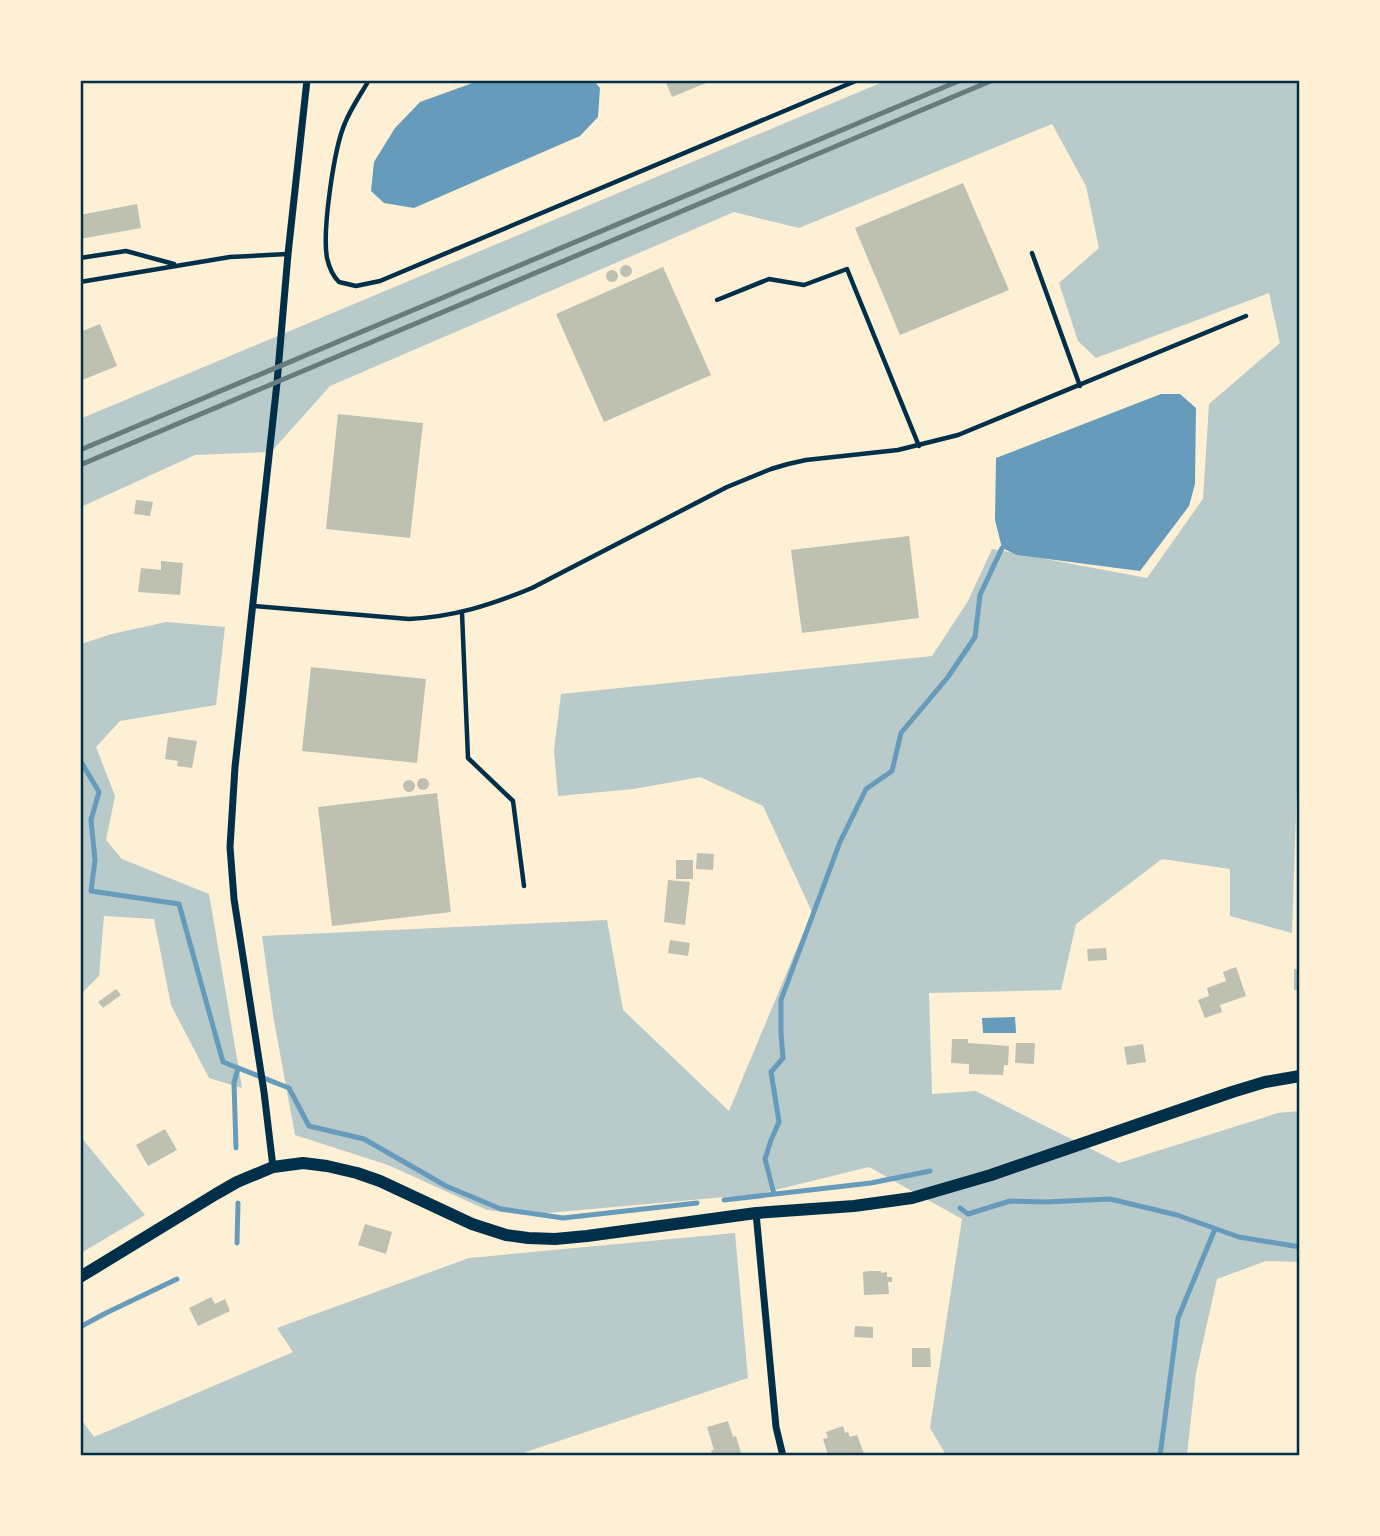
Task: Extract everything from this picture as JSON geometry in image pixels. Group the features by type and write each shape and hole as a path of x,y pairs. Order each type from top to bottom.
{"street":[{"path":"274,1167 234,900 230,847 234,778 307,80"},
{"path":"80,1277 237,1182 274,1167 303,1163 357,1173 410,1194 472,1224 506,1235 555,1239 756,1213 854,1206 912,1198 991,1175 1233,1092 1265,1082 1300,1076"},
{"path":"756,1213 776,1427 783,1455"}],"lane":[{"path":"369,80 344,125 338,145 328,215 327,257 330,269 339,282 356,286 380,281 858,80"},
{"path":"80,258 126,251 178,265"},
{"path":"1032,253 1080,386"},
{"path":"80,282 230,257 288,254"},
{"path":"717,300 769,279 804,285 847,269 919,446"},
{"path":"253,606 409,619 462,613 532,588 727,487 771,469 806,460 898,450 958,435 1246,316"},
{"path":"462,613 468,758 513,801 524,886"}],"shaded area":[{"path":"885,81 1299,81 1300,696 1292,933 1230,916 1230,869 1162,859 1076,924 1061,990 929,993 932,1094 976,1091 1119,1163 1278,1113 1299,1111 1299,1262 1266,1261 1217,1279 1196,1373 1187,1455 946,1455 930,1428 962,1219 869,1167 759,1194 525,1215 487,1210 388,1165 295,1135 262,936 607,920 623,1010 729,1111 812,912 763,806 700,777 634,789 558,796 554,750 561,694 932,656 968,601 992,549 1147,578 1203,499 1209,404 1280,343 1269,293 1096,358 1078,341 1059,283 1099,248 1086,186 1052,124 799,228 734,212 330,386 271,452 195,455 81,507 80,419"},
{"path":"166,622 225,627 216,705 120,721 96,747 115,796 106,840 122,859 209,894 242,1088 209,1078 171,1005 154,919 104,916 99,976 81,994 81,644"},
{"path":"80,1136 145,1215 81,1253 80,1253"},
{"path":"735,1233 748,1378 517,1455 81,1455 81,1419 94,1437 293,1352 277,1328 469,1258"}],"water":[{"path":"478,81 594,81 600,88 598,117 580,136 414,208 384,203 371,191 374,162 395,128 420,102"},
{"path":"1161,394 1180,394 1196,408 1195,484 1189,506 1140,571 1017,555 1002,548 995,520 996,458"},
{"path":"1015,1017 1016,1033 983,1033 982,1018"}],"building":[{"path":"665,80 711,80 711,81 672,97"},
{"path":"963,183 1009,290 900,335 855,228"},
{"path":"137,204 141,228 80,239 80,215"},
{"path":"626,265 632,271 626,277 620,271"},
{"path":"663,267 711,375 604,422 556,314"},
{"path":"612,270 618,276 612,282 606,276"},
{"path":"100,324 117,366 80,381 80,332"},
{"path":"338,414 423,423 410,538 326,529"},
{"path":"136,500 153,502 150,516 134,514"},
{"path":"909,536 919,618 802,633 791,550"},
{"path":"161,561 183,563 180,595 138,592 141,568 161,570"},
{"path":"311,667 426,679 417,763 302,751"},
{"path":"168,737 197,741 192,768 177,766 178,761 165,759"},
{"path":"423,778 429,784 423,790 417,784"},
{"path":"409,780 415,786 409,792 403,786"},
{"path":"437,793 451,912 332,926 318,807"},
{"path":"697,853 714,854 713,870 696,869"},
{"path":"676,860 693,860 693,879 676,879"},
{"path":"668,880 690,882 685,925 664,922"},
{"path":"670,940 690,943 688,956 668,953"},
{"path":"1106,948 1107,960 1088,961 1087,949"},
{"path":"1236,967 1246,996 1220,1005 1222,1012 1205,1018 1198,1000 1209,996 1207,988 1226,981 1223,972"},
{"path":"1294,969 1300,970 1300,990 1294,990"},
{"path":"116,989 121,995 103,1008 98,1002"},
{"path":"952,1039 1009,1046 1008,1065 1004,1065 1003,1075 969,1074 969,1064 951,1063"},
{"path":"1016,1043 1035,1043 1034,1064 1015,1063"},
{"path":"1143,1044 1146,1062 1127,1065 1124,1047"},
{"path":"165,1129 177,1150 148,1166 136,1145"},
{"path":"365,1224 392,1232 386,1254 358,1245"},
{"path":"863,1272 887,1272 887,1277 892,1277 892,1282 888,1282 889,1294 864,1295"},
{"path":"211,1297 215,1304 225,1299 230,1311 198,1326 189,1308"},
{"path":"855,1326 873,1327 873,1338 854,1337"},
{"path":"912,1348 930,1348 931,1367 912,1367"},
{"path":"728,1421 742,1456 713,1456 711,1450 714,1450 707,1427"},
{"path":"843,1426 850,1437 857,1435 865,1456 828,1455 823,1439 828,1438 826,1432"}],"waterway":[{"path":"774,1194 765,1159 779,1122 771,1072 783,1058 781,1000 840,842 866,789 892,771 901,733 948,677 975,637 980,595 1002,548"},
{"path":"80,760 99,792 91,820 95,860 91,891 179,904 223,1062 289,1088 309,1126 364,1139 446,1186 501,1209 563,1218 697,1203"},
{"path":"236,1148 234,1083 238,1068"},
{"path":"724,1200 871,1183 930,1171"},
{"path":"960,1208 968,1214 1010,1201 1110,1199 1177,1215 1239,1237 1300,1247"},
{"path":"237,1243 238,1203"},
{"path":"1160,1456 1178,1318 1215,1229"},
{"path":"80,1327 177,1279"}],"railway":[{"path":"80,450 961,80"},
{"path":"80,465 993,80"}]}
